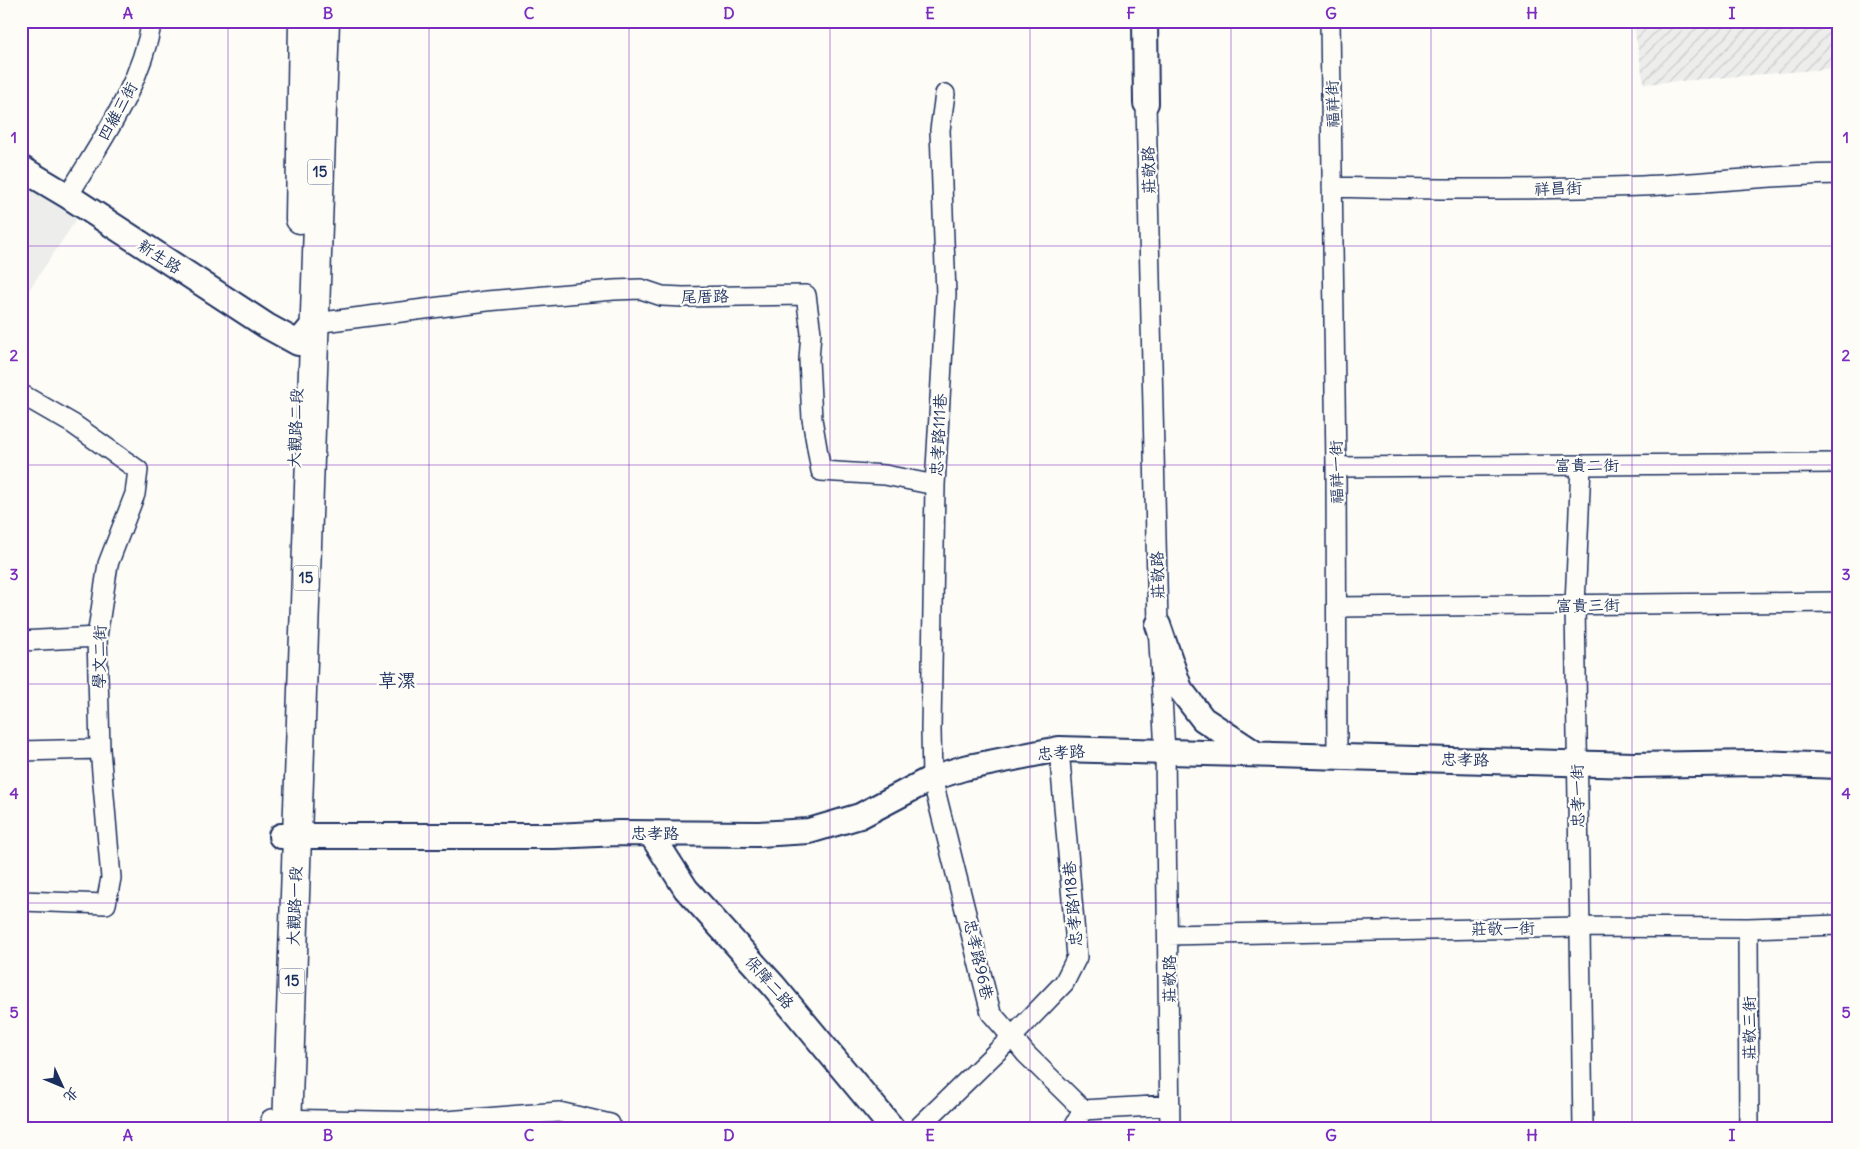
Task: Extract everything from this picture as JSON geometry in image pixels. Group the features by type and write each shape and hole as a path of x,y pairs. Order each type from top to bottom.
{"main road":[{"name":"大觀路二段","path":"289,835 284,804 298,343 304,21"},
{"name":"大觀路二段","path":"289,835 315,323 325,21"},
{"name":"大觀路一段","path":"279,1123 289,835"}],"street":[{"name":"四維三街","path":"68,196 128,96 147,51 152,21"},
{"name":"莊敬路","path":"1144,21 1158,624 1164,752 1170,1128"},
{"name":"福祥街","path":"1330,21 1332,187"},
{"name":"忠孝路111巷","path":"932,778 935,485 946,295 940,130 945,94"},
{"name":"新生路","path":"21,168 68,196 259,321 298,343"},
{"name":"祥昌街","path":"1332,187 1476,191 1644,186 1784,175 1839,174"},
{"name":"福祥一街","path":"1332,187 1336,467 1337,757"},
{"name":"尾厝路","path":"315,323 488,301 614,290 641,289 662,296 806,296 811,333 809,360 812,419 821,471 885,475 935,485"},
{"path":"298,343 315,323"},
{"name":"學文二街","path":"21,394 73,424 138,470 135,494 108,564 97,637 100,749 110,878 106,904 21,901"},
{"name":"富貴二街","path":"1336,467 1839,464"},
{"name":"忠孝一街","path":"1581,465 1575,605 1583,1128"},
{"name":"富貴三街","path":"1337,607 1839,602"},
{"path":"1158,624 1180,689 1203,719 1256,754"},
{"path":"21,641 97,637"},
{"name":"忠孝路","path":"289,835 465,836 695,832 759,834 809,831 860,816 932,778 972,766 1060,748 1632,765 1759,763 1839,766"},
{"name":"忠孝路118巷","path":"1012,1037 1064,983 1077,957 1060,748"},
{"path":"21,751 100,749"},
{"name":"忠孝路96巷","path":"932,778 991,1013 1026,1054 1083,1110"},
{"name":"保障二路","path":"651,834 686,889 773,985 892,1128"},
{"name":"莊敬一街","path":"1168,935 1579,927 1748,928 1839,925"},
{"name":"莊敬三街","path":"1748,928 1749,1128"},
{"path":"918,1128 1012,1037"},
{"path":"1073,1128 1083,1110 1170,1105"},
{"path":"279,1123 433,1122 559,1112 610,1124 611,1128"}],"shaded area":[{"path":"1633,21 1839,21 1839,68 1644,84"},
{"path":"21,178 80,214 21,302"}],"district":[{"name":"草漯","path":"397,680"}]}
